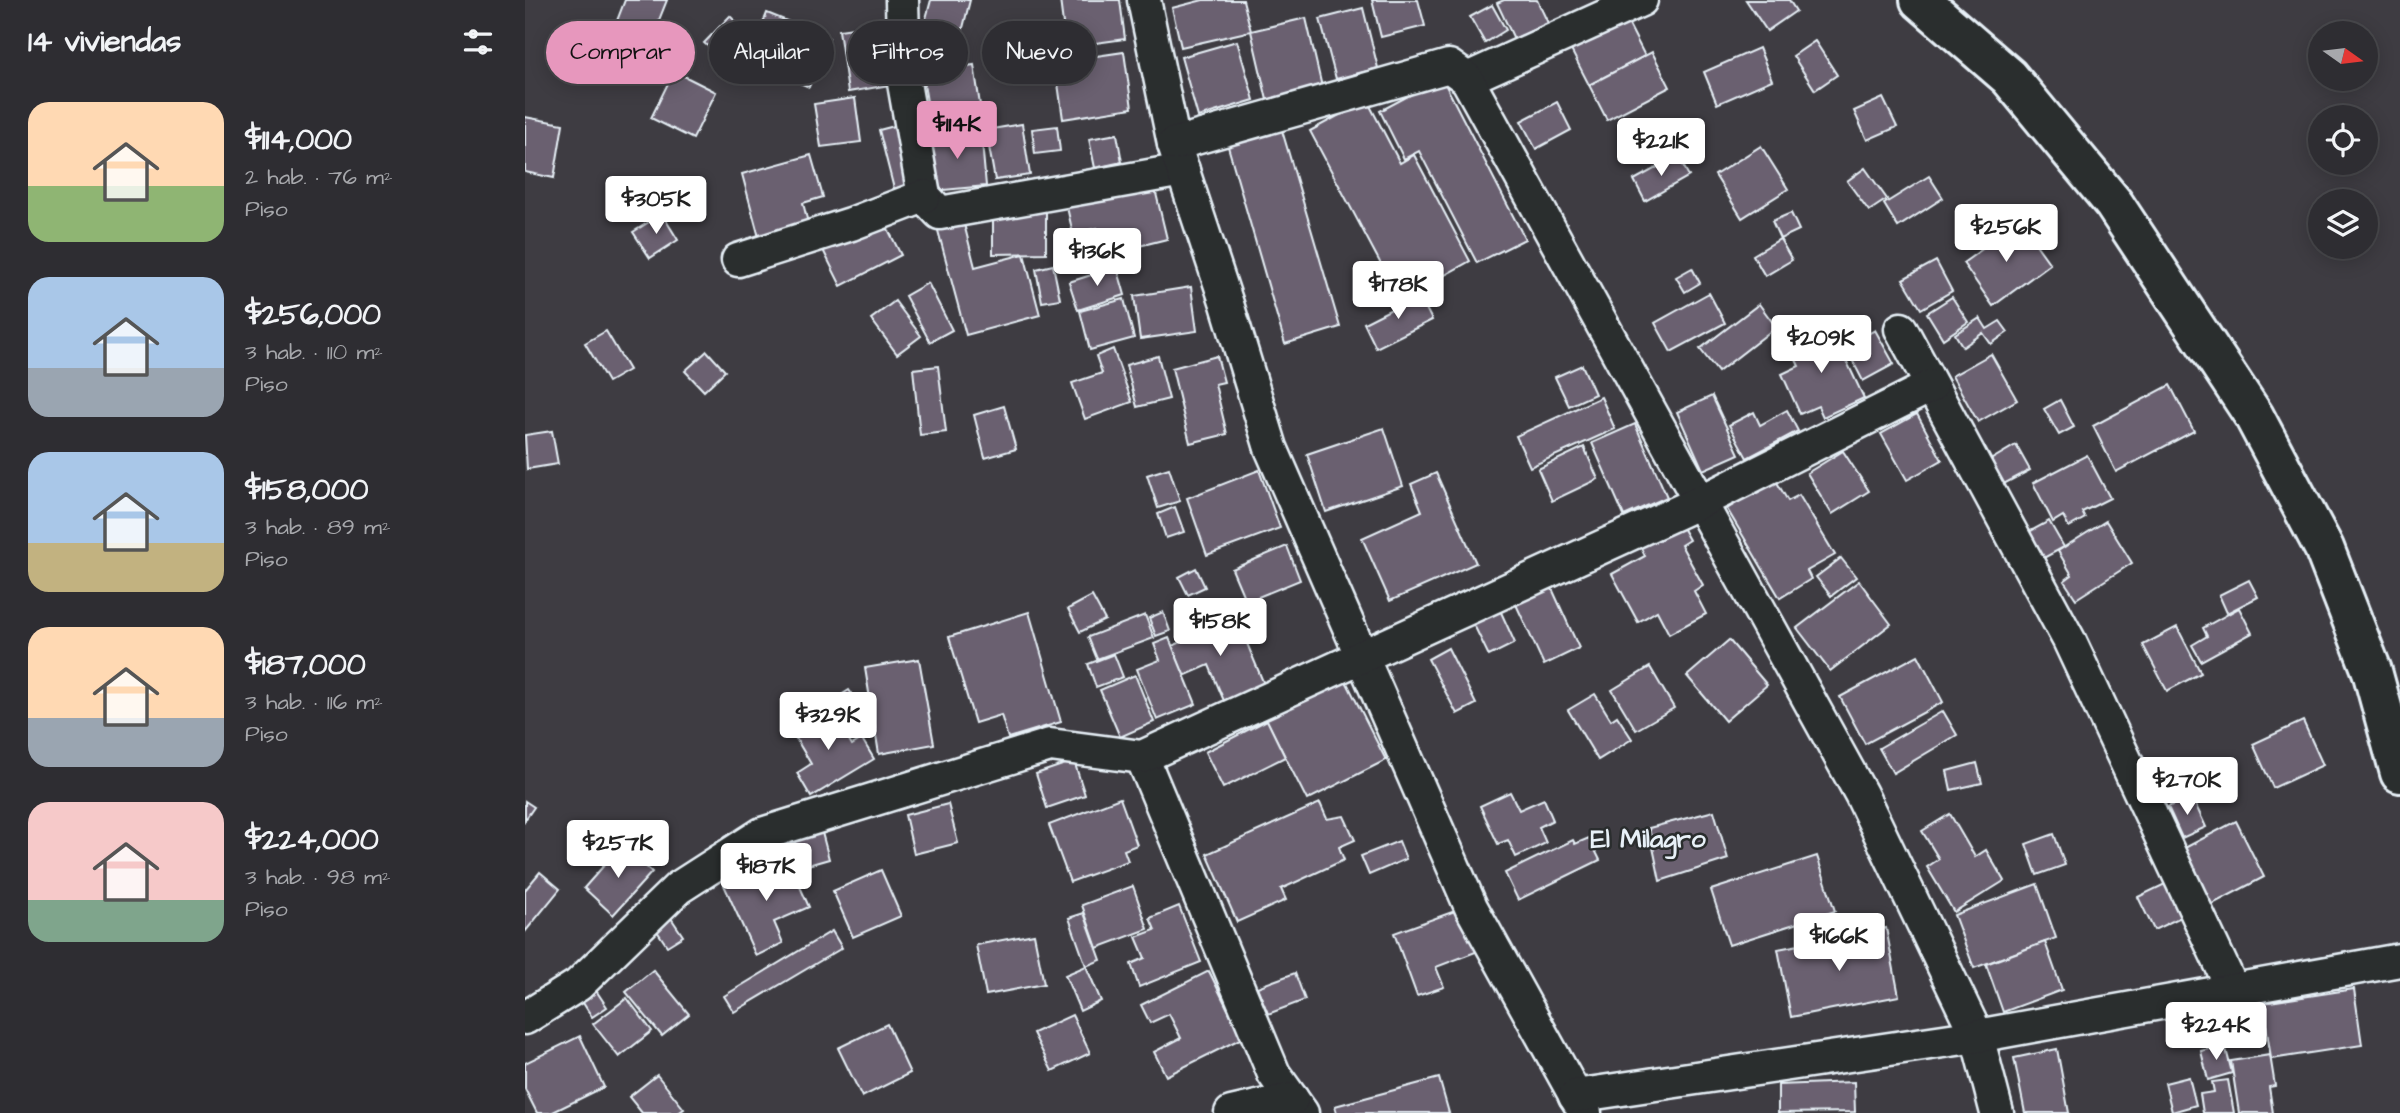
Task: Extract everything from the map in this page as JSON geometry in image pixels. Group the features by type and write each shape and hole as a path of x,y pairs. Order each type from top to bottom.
{"main road":[{"path":"1920,0 2009,77 2114,204 2254,416 2324,548 2372,671 2400,773"}],"street":[{"path":"902,0 904,83 924,196 940,213 1178,157 1449,66 1467,79 1861,794 1977,1036 1997,1113"},
{"path":"1144,0 1178,157 1271,448 1471,907 1580,1105 2400,960"},
{"path":"1467,79 1641,0"},
{"path":"739,260 851,224 924,196"},
{"path":"1901,329 2069,640 2233,990"},
{"path":"525,1018 579,985 678,888 762,834 1050,745 1142,757 1700,502 1931,387"},
{"path":"1142,757 1275,1074 1297,1106 1231,1113"}],"building":[{"path":"625,0 667,0 659,21 617,21"},
{"path":"931,0 970,0 965,21 925,21"},
{"path":"1060,0 1120,0 1125,39 1096,43 1096,21 1063,21"},
{"path":"1203,0 1243,0 1251,31 1181,47 1172,8"},
{"path":"1372,0 1418,0 1425,26 1381,37"},
{"path":"1504,0 1537,0 1548,23 1514,39 1497,3"},
{"path":"1746,0 1789,0 1796,11 1767,31"},
{"path":"1492,5 1506,30 1485,43 1470,17"},
{"path":"1363,8 1378,68 1336,79 1320,19"},
{"path":"767,13 787,21 764,21"},
{"path":"1306,18 1322,87 1267,100 1251,31"},
{"path":"1627,21 1645,56 1589,85 1571,50"},
{"path":"848,29 848,84 890,85 848,92 839,30"},
{"path":"1237,41 1254,100 1198,117 1181,57"},
{"path":"1815,41 1837,75 1815,90 1793,56"},
{"path":"1759,48 1772,80 1717,104 1704,72"},
{"path":"1124,52 1132,108 1063,119 1058,84 1096,84 1096,56"},
{"path":"1652,52 1670,87 1607,120 1589,85"},
{"path":"974,65 980,105 929,113 924,84 968,84 968,66"},
{"path":"1442,78 1525,239 1477,263 1419,151 1404,159 1380,111"},
{"path":"695,82 716,92 693,139 651,118 668,84 695,84"},
{"path":"855,98 861,142 821,147 814,104"},
{"path":"1883,98 1897,127 1867,140 1854,111"},
{"path":"1367,100 1400,163 1414,155 1470,261 1400,300 1310,131"},
{"path":"1557,102 1571,130 1536,149 1521,121"},
{"path":"525,117 563,124 554,178 525,172"},
{"path":"902,124 917,182 894,189 879,130"},
{"path":"1022,124 1030,175 995,180 986,130"},
{"path":"1057,126 1060,151 1035,154 1032,129"},
{"path":"1281,127 1340,327 1285,344 1227,143"},
{"path":"981,131 986,186 933,191 929,135"},
{"path":"1117,134 1122,162 1095,168 1089,139"},
{"path":"1761,146 1788,189 1742,218 1715,175"},
{"path":"811,155 823,197 803,203 809,227 760,241 742,174"},
{"path":"1678,156 1689,176 1645,201 1634,180"},
{"path":"1865,168 1887,199 1869,211 1847,181"},
{"path":"1929,176 1943,198 1898,227 1884,204"},
{"path":"1154,185 1167,239 1103,255 1097,228 1073,234 1067,207"},
{"path":"993,208 1046,208 1046,253 993,254"},
{"path":"1791,213 1799,230 1780,239 1772,221"},
{"path":"662,214 678,240 650,258 633,232"},
{"path":"883,219 901,255 841,286 823,250"},
{"path":"963,220 975,267 1024,254 1040,315 966,335 937,227"},
{"path":"2020,222 2050,264 1993,306 1963,263"},
{"path":"1780,239 1792,260 1765,276 1753,255"},
{"path":"1936,261 1952,291 1921,309 1903,279"},
{"path":"1053,265 1060,299 1042,302 1036,269"},
{"path":"1117,267 1125,295 1078,310 1069,282"},
{"path":"1692,268 1700,283 1685,292 1676,277"},
{"path":"928,283 952,330 930,342 905,296"},
{"path":"1191,287 1197,331 1140,339 1134,296"},
{"path":"1709,293 1725,323 1671,352 1655,323"},
{"path":"1419,295 1432,320 1376,348 1364,323"},
{"path":"1952,297 1968,322 1943,339 1927,313"},
{"path":"1124,299 1134,338 1090,350 1080,311"},
{"path":"895,301 921,336 897,354 871,319"},
{"path":"1759,304 1776,327 1718,372 1700,349"},
{"path":"1980,318 1987,329 2000,321 2008,332 1991,344 1983,333 1963,347 1955,334"},
{"path":"1830,326 1864,398 1823,417 1818,406 1800,414 1782,374 1799,366 1789,345"},
{"path":"1875,330 1894,364 1863,381 1845,346"},
{"path":"606,331 629,370 608,382 585,343"},
{"path":"1113,349 1132,402 1085,419 1072,383 1102,373 1096,356"},
{"path":"707,351 725,371 704,391 685,371"},
{"path":"1991,354 2017,400 1978,422 1952,376"},
{"path":"1158,356 1169,399 1137,407 1126,365"},
{"path":"1217,356 1224,382 1215,384 1227,434 1190,443 1172,368"},
{"path":"1582,365 1595,394 1569,406 1555,377"},
{"path":"938,366 946,432 920,435 913,369"},
{"path":"2170,385 2194,431 2116,472 2093,426"},
{"path":"1712,396 1739,454 1703,470 1677,412"},
{"path":"1601,397 1615,429 1530,467 1516,436"},
{"path":"2060,400 2074,427 2059,435 2044,409"},
{"path":"1004,406 1016,449 985,458 974,415"},
{"path":"1787,410 1798,431 1747,458 1729,425 1754,412 1760,425"},
{"path":"1917,414 1942,460 1907,480 1881,434"},
{"path":"1635,424 1667,497 1624,516 1592,443"},
{"path":"1384,428 1403,486 1326,512 1307,454"},
{"path":"552,431 558,464 527,469 525,435"},
{"path":"2016,445 2030,470 2000,486 1987,462"},
{"path":"1584,447 1598,479 1552,501 1538,469"},
{"path":"1843,451 1869,491 1832,514 1807,473"},
{"path":"2087,455 2110,498 2082,512 2085,518 2069,527 2063,516 2053,522 2033,483"},
{"path":"1169,468 1180,501 1158,508 1147,475"},
{"path":"1259,470 1280,528 1207,555 1187,498"},
{"path":"1436,473 1476,563 1390,601 1362,538 1422,511 1411,484"},
{"path":"1775,479 1788,501 1799,495 1835,555 1807,571 1811,579 1780,598 1727,509"},
{"path":"1175,507 1184,532 1166,538 1158,514"},
{"path":"2049,521 2064,547 2040,560 2025,534"},
{"path":"2106,521 2132,563 2076,599 2064,581 2072,575 2058,551"},
{"path":"1679,522 1689,540 1681,545 1703,585 1694,591 1706,614 1669,634 1657,611 1638,622 1612,574 1645,556 1639,544"},
{"path":"1287,546 1300,580 1246,602 1232,569"},
{"path":"1841,558 1856,577 1831,596 1816,577"},
{"path":"1196,568 1205,587 1188,595 1179,577"},
{"path":"2249,580 2258,597 2227,613 2219,595"},
{"path":"1859,581 1891,624 1830,671 1797,628"},
{"path":"1549,582 1579,648 1544,665 1513,598"},
{"path":"1092,596 1105,620 1080,632 1068,609"},
{"path":"2239,608 2252,633 2201,661 2192,645 2207,636 2203,628"},
{"path":"1500,610 1515,643 1489,656 1473,623"},
{"path":"1029,612 1061,722 1008,738 1001,715 975,723 949,637"},
{"path":"1163,612 1170,631 1156,636 1149,618"},
{"path":"1145,615 1154,638 1097,659 1088,637"},
{"path":"1221,617 1228,634 1241,629 1264,684 1224,701 1209,665 1184,676 1172,646 1196,636 1194,629"},
{"path":"2177,627 2201,673 2167,691 2143,645"},
{"path":"1169,638 1196,704 1157,720 1137,669 1160,660 1154,644"},
{"path":"1729,640 1767,685 1725,721 1687,676"},
{"path":"1448,648 1476,704 1457,714 1428,659"},
{"path":"1114,654 1123,677 1096,687 1088,664"},
{"path":"1918,655 1943,702 1865,744 1840,697"},
{"path":"919,659 934,744 879,754 865,668"},
{"path":"1650,667 1674,708 1636,730 1612,690"},
{"path":"1342,673 1386,760 1307,800 1263,713"},
{"path":"1135,675 1154,722 1120,737 1100,690"},
{"path":"849,690 870,721 850,734 830,702"},
{"path":"1595,694 1611,720 1617,716 1632,739 1598,760 1568,710"},
{"path":"829,707 852,745 862,739 874,759 811,797 797,773 811,764 791,730"},
{"path":"1943,711 1957,735 1893,773 1879,748"},
{"path":"1267,720 1285,757 1223,788 1205,752"},
{"path":"2303,721 2323,765 2273,788 2253,744"},
{"path":"1074,761 1085,795 1047,808 1036,774"},
{"path":"1977,763 1982,783 1951,790 1947,771"},
{"path":"1510,792 1519,810 1544,799 1553,820 1539,827 1546,843 1516,857 1508,840 1498,844 1480,806"},
{"path":"2191,795 2206,827 2182,838 2168,807"},
{"path":"1120,798 1137,845 1124,850 1128,861 1070,882 1049,825"},
{"path":"525,801 534,807 525,820"},
{"path":"1320,803 1327,819 1344,816 1355,840 1339,847 1344,860 1281,889 1286,900 1237,922 1207,854"},
{"path":"948,804 958,843 914,854 905,815"},
{"path":"1714,811 1728,859 1660,881 1649,828"},
{"path":"1950,814 1975,857 1986,850 2004,881 1954,912 1927,867 1939,859 1922,831"},
{"path":"2236,821 2264,877 2207,907 2179,851"},
{"path":"820,825 829,859 801,867 792,832"},
{"path":"2054,834 2065,865 2037,875 2026,844"},
{"path":"1589,838 1600,860 1518,900 1505,873 1573,840 1575,844"},
{"path":"1399,841 1406,859 1369,875 1361,856"},
{"path":"622,845 652,872 613,915 584,888"},
{"path":"1817,856 1835,911 1729,945 1711,890"},
{"path":"787,857 809,907 774,922 783,943 756,956 724,885"},
{"path":"881,870 901,916 853,937 833,891"},
{"path":"540,872 560,889 525,932 525,890"},
{"path":"2037,884 2056,938 1974,968 1954,915"},
{"path":"2165,884 2181,917 2154,930 2138,897"},
{"path":"1133,886 1148,929 1097,948 1082,905"},
{"path":"1179,906 1201,962 1139,987 1131,964 1145,958 1136,937 1155,930 1150,918"},
{"path":"1466,907 1481,950 1436,967 1444,987 1417,996 1394,933"},
{"path":"1084,913 1101,960 1086,966 1069,918"},
{"path":"669,915 683,936 667,946 653,925"},
{"path":"1886,928 1899,996 1791,1017 1778,949"},
{"path":"832,931 842,948 734,1012 724,996"},
{"path":"1034,934 1044,984 986,995 976,945"},
{"path":"2045,942 2062,990 2003,1012 1986,964"},
{"path":"1086,966 1101,1001 1080,1011 1065,975"},
{"path":"653,970 689,1014 662,1036 626,992"},
{"path":"1209,971 1242,1038 1166,1076 1154,1052 1181,1038 1169,1014 1150,1023 1141,1005"},
{"path":"1295,973 1305,1000 1268,1014 1257,987"},
{"path":"595,989 607,1007 592,1017 580,998"},
{"path":"2354,989 2362,1045 2271,1059 2263,1003"},
{"path":"627,998 652,1031 619,1057 593,1024"},
{"path":"1072,1015 1090,1053 1052,1071 1033,1033"},
{"path":"887,1024 910,1073 862,1097 838,1048"},
{"path":"580,1036 604,1087 551,1113 537,1113 525,1089 525,1063"},
{"path":"2225,1045 2232,1073 2208,1080 2201,1051"},
{"path":"2057,1049 2069,1113 2025,1113 2014,1058"},
{"path":"2270,1055 2275,1086 2269,1087 2273,1113 2239,1113 2231,1061"},
{"path":"657,1075 684,1109 678,1113 642,1113 629,1097"},
{"path":"2189,1077 2196,1105 2172,1112 2165,1083"},
{"path":"1439,1078 1449,1113 1337,1113 1335,1106"},
{"path":"2228,1080 2234,1113 2203,1113 2200,1094 2214,1092 2212,1082"},
{"path":"1854,1082 1855,1112 1778,1113 1778,1085"}],"district":[{"name":"El Milagro","path":"1648,838"}]}
